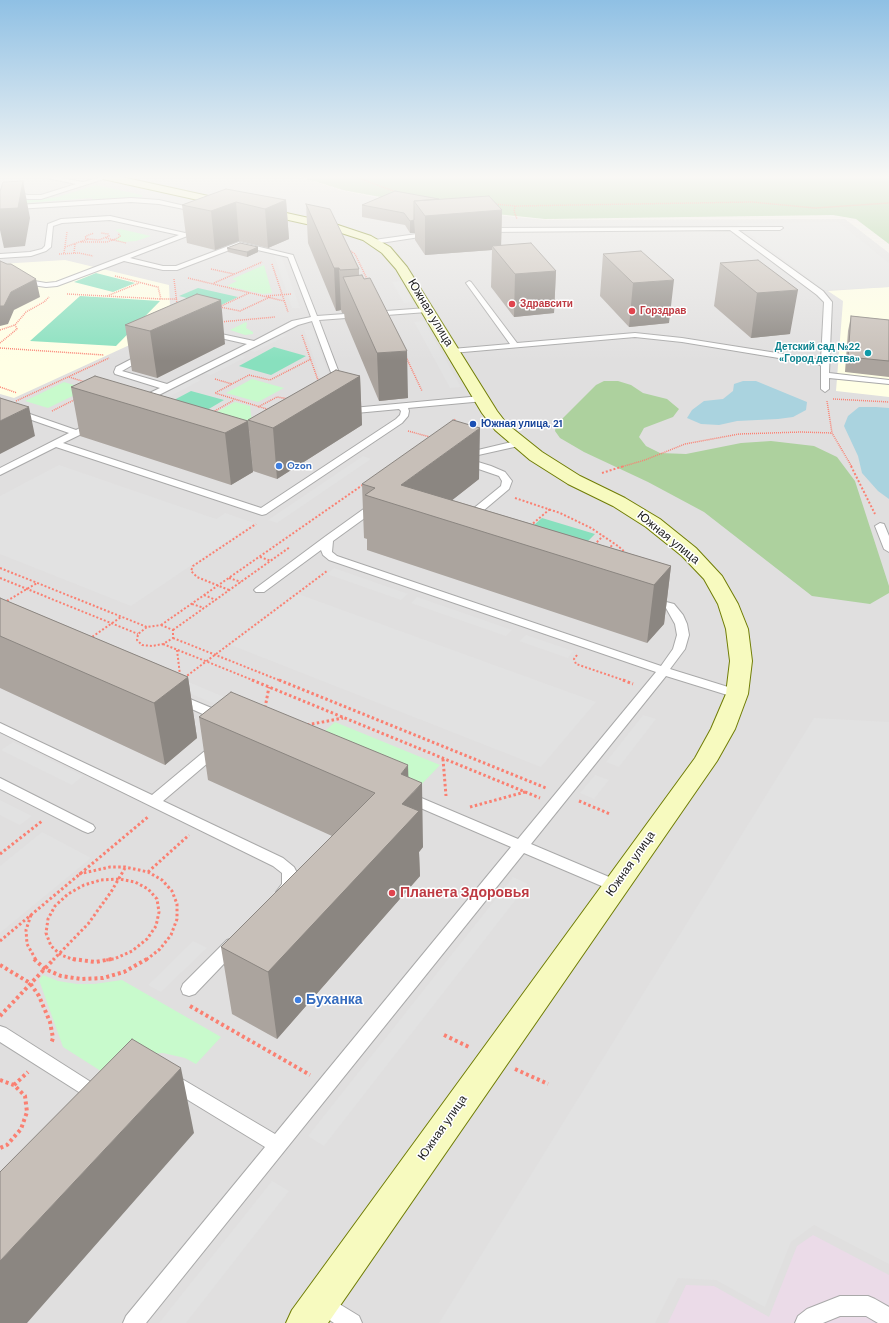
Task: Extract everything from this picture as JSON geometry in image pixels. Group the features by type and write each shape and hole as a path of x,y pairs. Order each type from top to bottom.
{"street":[{"name":"Южная улица","path":"305,1323 705,761 723,729 737,694 741,661 737,629 728,604 712,576 689,552 652,523 619,502 574,480 536,456 501,427 481,399 395,258 374,242 365,238"}],"lane":[{"path":"0,256 31,254 44,250 48,247 49,238"},
{"path":"0,270 22,274 32,283 46,285 57,284 179,238"},
{"path":"374,242 408,238"},
{"path":"744,238 825,297 828,302 825,389"},
{"path":"124,259 172,269 234,245 243,245 291,256 346,404"},
{"path":"469,283 515,345"},
{"path":"129,407 289,325 315,318 427,310"},
{"path":"205,332 253,343"},
{"path":"452,350 620,336 659,336 825,363"},
{"path":"155,351 125,365 119,369 118,372 167,387"},
{"path":"825,375 889,382"},
{"path":"336,412 346,404 402,406 481,399"},
{"path":"56,444 262,512 392,426 404,416 405,411 402,406"},
{"path":"0,418 18,415 78,433"},
{"path":"0,472 103,420"},
{"path":"457,528 506,487 507,481 502,474 488,468 453,458 520,443"},
{"path":"260,590 384,499"},
{"path":"880,526 889,549"},
{"path":"334,535 328,540 326,547 327,553 340,561 737,694"},
{"path":"133,1323 521,846 679,649 683,635 681,624 677,615 670,606 640,597"},
{"path":"165,693 229,720"},
{"path":"1,728 278,862 290,870 290,885 274,902"},
{"path":"158,803 226,741"},
{"path":"0,783 88,828"},
{"path":"397,792 616,886"},
{"path":"189,989 242,935"},
{"path":"0,1033 109,1106"},
{"path":"155,1076 174,1082 278,1145"},
{"path":"320,1302 352,1323"},
{"path":"805,1323 814,1316 840,1306 868,1306 889,1318"}],"path":[{"path":"64,253 66,238"},
{"path":"65,247 88,239 106,238 126,243"},
{"path":"80,242 100,243 117,238"},
{"path":"74,253 75,244"},
{"path":"346,248 354,254 384,313"},
{"path":"268,250 289,316"},
{"path":"213,284 263,262"},
{"path":"208,268 234,274"},
{"path":"94,271 158,287 161,299"},
{"path":"174,275 178,305"},
{"path":"105,297 140,282"},
{"path":"0,330 15,325 20,321 26,312 44,302 50,296 32,283"},
{"path":"263,296 306,293"},
{"path":"63,294 161,299 177,298"},
{"path":"220,307 240,311 270,297"},
{"path":"214,322 282,317"},
{"path":"0,343 16,329 17,327 15,325"},
{"path":"301,329 320,387"},
{"path":"0,349 104,355"},
{"path":"404,355 429,404"},
{"path":"271,410 215,394 249,375 270,380 311,359"},
{"path":"68,377 88,383"},
{"path":"0,388 17,393"},
{"path":"35,419 80,397"},
{"path":"258,407 277,397 289,399"},
{"path":"880,526 847,458 832,433 827,398 855,402 889,402"},
{"path":"210,413 234,400"},
{"path":"450,424 456,419"},
{"path":"392,426 430,437 427,440"},
{"path":"602,473 645,460 685,444 739,434 801,432 832,433"},
{"path":"161,625 368,481"},
{"path":"497,494 550,509 591,528 614,543 629,556"},
{"path":"528,529 550,509"},
{"path":"230,590 192,574 191,571 193,566 256,523 262,512"},
{"path":"589,550 603,536"},
{"path":"604,554 614,543"},
{"path":"259,557 271,561"},
{"path":"177,650 181,681 340,561"},
{"path":"0,568 147,627"},
{"path":"0,578 138,634"},
{"path":"229,578 241,582"},
{"path":"0,605 37,583"},
{"path":"204,595 216,600"},
{"path":"192,604 204,608"},
{"path":"87,640 122,617"},
{"path":"161,625 173,630 173,638 163,644 152,646 142,645 137,640 138,634 147,627 161,625"},
{"path":"173,638 559,799"},
{"path":"163,644 525,792 559,799 610,814"},
{"path":"587,645 574,659 576,664 648,689"},
{"path":"264,710 269,687"},
{"path":"306,725 344,718"},
{"path":"444,759 447,814 525,792"},
{"path":"0,941 79,874 158,803"},
{"path":"0,854 55,811"},
{"path":"148,872 202,824"},
{"path":"31,915 26,930 27,944 33,958 45,969 61,976 81,979 103,978 124,972 144,962 160,949 171,935 177,919 177,904 172,891 162,880 148,872 125,867 110,867 79,874"},
{"path":"0,1017 30,983 88,924 119,879 125,867"},
{"path":"119,879 135,882 148,889 157,900 159,912 156,926 147,939 132,951 114,959 95,962 77,961 60,954 51,946 46,933 48,920 55,906 68,894 84,885 101,880 119,879"},
{"path":"0,965 30,983"},
{"path":"189,989 186,998 188,1005 195,1010 327,1085"},
{"path":"0,1080 14,1085 25,1096 27,1112 20,1129 7,1145 0,1148"}],"shaded area":[{"path":"0,238 869,238 889,253 889,1323 0,1323"},
{"path":"755,238 858,238 889,263 889,287 824,290"},
{"path":"274,255 281,255 300,308 292,308"},
{"path":"65,260 169,285 171,326 14,398 0,394 0,264"},
{"path":"401,281 413,302 404,303 392,282"},
{"path":"889,287 889,397 836,391 843,301 828,291"},
{"path":"424,321 461,387 450,388 414,322"},
{"path":"304,330 313,330 338,401 329,402"},
{"path":"280,334 287,335 255,352 248,350"},
{"path":"239,355 246,357 211,375 204,373"},
{"path":"194,378 201,380 163,400 156,398"},
{"path":"363,456 371,459 277,523 268,520"},
{"path":"59,465 216,519 225,513 254,523 131,606 0,554 0,496"},
{"path":"334,568 408,594 401,600 327,574"},
{"path":"298,594 596,702 541,767 231,645"},
{"path":"417,597 512,630 506,636 411,603"},
{"path":"526,635 573,651 568,658 519,641"},
{"path":"186,681 255,710 246,717 177,688"},
{"path":"643,715 656,719 619,767 606,762"},
{"path":"814,718 889,722 889,1264 814,1225 791,1242 765,1307 716,1280 678,1278 655,1323 439,1323"},
{"path":"13,742 83,776 72,785 1,750"},
{"path":"595,775 609,780 594,799 580,793"},
{"path":"0,800 32,816 20,825 0,815"},
{"path":"42,832 91,858 0,933 0,866"},
{"path":"513,877 528,884 324,1146 308,1136"},
{"path":"193,941 207,948 161,992 148,985"},
{"path":"272,1181 289,1191 186,1323 159,1323"},
{"path":"813,1235 889,1275 889,1323 668,1323 686,1285 714,1286 769,1317 797,1246"}],"green space":[{"path":"117,238 146,238 136,241 123,242 115,240"},
{"path":"881,238 889,238 889,244"},
{"path":"264,265 272,293 263,294 227,286 237,281 232,279"},
{"path":"96,273 135,283 113,292 74,282"},
{"path":"198,288 238,297 219,306 179,296"},
{"path":"80,296 160,301 116,346 30,341"},
{"path":"246,322 246,328 253,332 253,334 245,335 230,330"},
{"path":"274,347 306,356 271,375 239,366"},
{"path":"252,379 284,388 258,402 226,393"},
{"path":"604,381 618,381 631,385 643,393 667,399 679,409 673,417 644,428 639,437 646,446 660,453 686,454 741,443 771,441 814,446 837,457 855,481 889,586 889,593 870,604 812,596 704,512 648,482 584,452 560,438 555,431 556,425 596,385"},
{"path":"64,382 87,389 48,408 25,401"},
{"path":"191,391 224,400 207,410 174,400"},
{"path":"235,402 250,406 252,422 241,428 206,418"},
{"path":"542,518 595,534 580,549 526,532"},
{"path":"335,722 440,765 418,788 311,743"},
{"path":"43,975 58,981 77,984 94,984 122,980 221,1037 196,1064 185,1058 163,1053 146,1054 104,1073 63,1047 39,980"}],"water":[{"path":"743,381 756,381 807,402 806,410 793,417 737,421 719,425 701,424 687,418 692,410 704,401 723,399 733,391 734,384"},
{"path":"859,407 889,408 889,499 878,491 862,473 858,456 844,426 848,416"}],"building":[{"path":"321,238 344,238 359,269 340,270 339,268 334,268"},
{"path":"240,243 258,247 247,252 227,248"},
{"path":"531,243 556,271 515,274 492,246"},
{"path":"641,251 674,280 633,283 603,254"},
{"path":"758,260 798,290 757,293 720,263"},
{"path":"0,261 11,264 36,279 11,292 4,306 0,306"},
{"path":"362,275 364,279 370,278 407,351 377,353 343,277"},
{"path":"197,294 221,300 150,331 125,325"},
{"path":"851,316 889,320 889,361 848,357"},
{"path":"336,370 360,376 273,428 248,420"},
{"path":"95,376 248,421 225,433 71,387"},
{"path":"0,398 29,407 0,421"},
{"path":"453,420 480,428 401,485 671,566 654,585 365,495 375,488 362,484"},
{"path":"0,598 188,677 154,703 0,636"},
{"path":"231,692 408,765 401,774 422,783 402,804 419,811 268,972 221,947 375,793 199,717"},
{"path":"132,1039 181,1068 0,1261 0,1172"}],"place":[{"name":"Здравсити","path":"512,304"},
{"name":"Горздрав","path":"632,311"},
{"name":"Детский сад №22 «Город детства»","path":"868,353"},
{"name":"Южная улица, 21","path":"473,424"},
{"name":"Ozon","path":"279,466"},
{"name":"Планета Здоровья","path":"392,893"},
{"name":"Буханка","path":"298,1000"}]}
